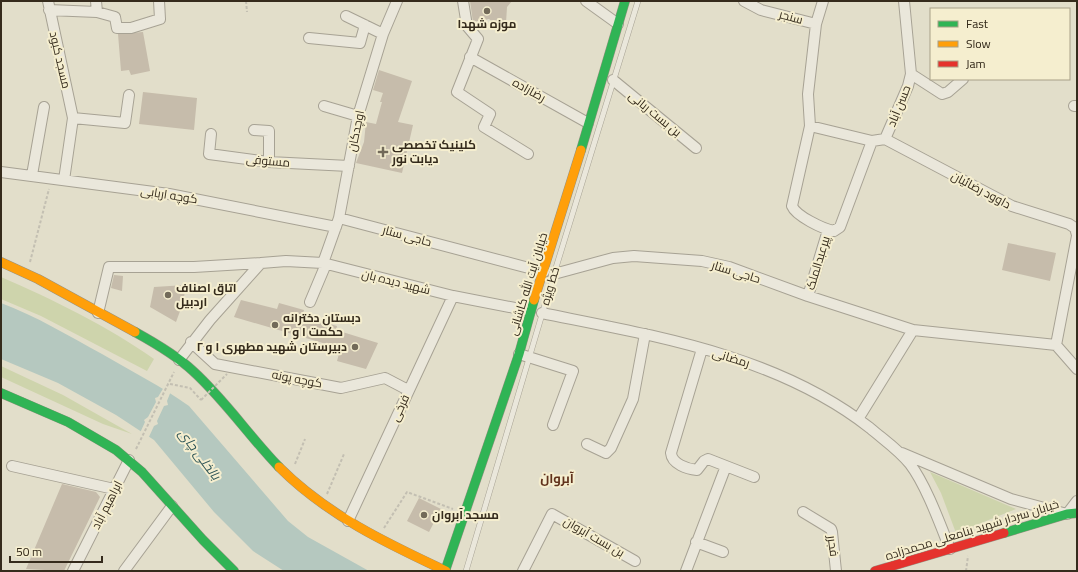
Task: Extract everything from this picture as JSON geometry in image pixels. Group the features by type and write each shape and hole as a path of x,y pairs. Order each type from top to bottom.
{"main road":[{"name":"خیابان آیت الله کاشانی","path":"446,571 519,354 530,311 549,273 588,123 625,1"},
{"path":"1,262 27,273 124,326 179,360 213,391 289,478 322,506 378,538 446,571"},
{"path":"530,311 542,313"},
{"path":"1,393 63,420 99,438 129,460 151,481 209,548 234,571"},
{"name":"خیابان سردار شهید بنامعلی محمدزاده","path":"875,571 1072,513"},
{"path":"411,554 425,571"}],"street":[{"path":"96,1 96,12"},
{"path":"49,5 96,12 115,17 117,28 130,28 160,19 159,1"},
{"name":"اوچدکان","path":"310,302 325,264 337,222 358,116 383,34 396,1"},
{"path":"463,1 467,26 478,39 456,92 490,114 484,127 528,154"},
{"path":"586,1 618,24"},
{"name":"سنجر","path":"744,1 761,10 816,24"},
{"path":"810,126 872,141 840,227 834,231 828,230 797,213 792,206 810,126 808,94 816,24 823,1"},
{"name":"حسن آباد","path":"872,141 886,139 908,86 911,74 904,1"},
{"name":"مسجد کبود","path":"49,5 73,118"},
{"path":"346,16 383,34"},
{"path":"309,38 360,43 365,25"},
{"name":"رضازاده","path":"470,57 588,123"},
{"path":"911,74 942,94 948,92 962,80"},
{"name":"بن بست ربانی","path":"613,80 696,148"},
{"path":"64,180 73,118 125,123 129,95"},
{"path":"324,106 358,116"},
{"path":"32,175 44,107"},
{"path":"254,130 269,131 269,162"},
{"name":"مستوفی","path":"211,134 209,154 269,162 349,166"},
{"name":"داوود رضائیان","path":"886,139 1012,206 1069,224 1075,228 1077,235 1056,345"},
{"name":"کوچه اربابی","path":"1,172 169,194 337,222"},
{"name":"حاجی ستار","path":"337,222 549,273 613,258 634,256 702,262 729,268 808,296 913,330 1056,345"},
{"name":"پیرعبدالملک","path":"808,296 828,230"},
{"name":"شهید دیده بان","path":"98,313 109,268 194,266 286,261 325,264 453,296 530,311"},
{"path":"179,360 191,342 261,263"},
{"name":"فرخی","path":"348,521 453,296"},
{"name":"رمضانی","path":"542,313 645,334 758,366 787,377 831,400 900,452 1011,499 1072,513"},
{"path":"858,419 913,330"},
{"path":"587,444 606,453 611,448 633,399 645,334"},
{"name":"کوچه پونه","path":"191,342 215,364 341,388 385,378 408,390"},
{"path":"1056,345 1077,369"},
{"path":"702,349 671,453 671,458 673,462 695,470 700,469 706,459 754,477"},
{"path":"519,354 573,371 553,425"},
{"name":"رمضانی","path":"900,452 921,482 950,549"},
{"name":"ابراهیم آباد","path":"73,571 129,460"},
{"path":"12,466 114,489"},
{"path":"686,571 726,466"},
{"path":"1072,513 1077,501"},
{"path":"124,571 172,506"},
{"name":"فجرر","path":"803,512 830,529 832,532 836,571"},
{"name":"بن بست آبروان","path":"523,571 552,514 635,561"},
{"path":"696,542 723,552"}],"lane":[{"name":"خط ویژه","path":"466,571 530,357 542,313 549,273 638,1"}],"path":[{"path":"246,1 247,12"},
{"path":"27,273 52,178"},
{"path":"129,460 143,439 170,384 179,360"},
{"path":"170,384 190,388 201,400 227,374"},
{"path":"289,478 305,439"},
{"path":"322,506 344,454"},
{"path":"378,538 407,492 465,513"}],"green space":[{"path":"1,277 80,314 137,347 154,359 147,371 41,316 1,299"},
{"path":"1,366 63,395 132,434 103,424 1,377"},
{"path":"930,472 1016,509 956,533 941,493"}],"water":[{"name":"بالخلی چای","path":"1,303 65,333 157,385 189,406 288,521 308,537 369,571 284,571 253,551 214,512 154,440 116,415 58,383 1,359"}],"pier":[{"path":"164,387 171,391 167,401 168,405 164,406 157,421 158,424 154,426 148,439 140,433 145,422 144,420 148,417 156,402 155,398 158,397"}],"building":[{"name":"موزه شهدا","path":"470,1 512,1 507,7 506,23 497,25 489,19 473,22"},
{"path":"143,32 150,71 131,75 129,70 121,71 118,34"},
{"name":"کلینیک تخصصی دیابت نور","path":"379,70 412,81 398,122 413,125 402,173 356,163 364,142 366,122 376,124 382,102 380,102 383,93 373,90"},
{"path":"143,92 197,98 194,130 139,124"},
{"path":"1008,243 1056,253 1050,281 1002,270"},
{"path":"114,275 123,276 122,291 111,288"},
{"name":"اتاق اصناف اردبیل","path":"186,285 183,303 176,322 150,307 154,287"},
{"path":"241,300 277,309 279,303 304,310 302,316 337,326 336,330 378,343 366,369 337,361 340,350 333,348 333,346 234,317"},
{"path":"62,484 96,492 100,497 64,571 26,569"},
{"name":"مسجد آبروان","path":"419,498 441,509 429,532 407,521"}],"traffic: fast":[{"path":"581,150 625,1"},
{"path":"445,571 519,354 534,300"},
{"path":"135,332 158,345 186,365 205,382 279,467"},
{"path":"1,393 68,422 116,450 142,472 203,540 234,571"},
{"path":"1004,533 1067,514 1077,513"}],"traffic: slow":[{"path":"534,300 581,150"},
{"path":"1,262 38,279 135,332"},
{"path":"279,467 297,484 337,514 401,550 446,571"}],"traffic: jam":[{"path":"875,571 1004,533"}],"place":[{"name":"موزه شهدا","path":"487,11"},
{"name":"کلینیک تخصصی دیابت نور","path":"383,152"},
{"name":"اتاق اصناف اردبیل","path":"168,295"},
{"name":"دبستان دخترانه حکمت ۱ و ۲","path":"275,325"},
{"name":"دبیرستان شهید مطهری ۱ و ۲","path":"355,347"},
{"name":"مسجد آبروان","path":"424,515"}],"district":[{"name":"آبروان","path":"557,478"}]}
